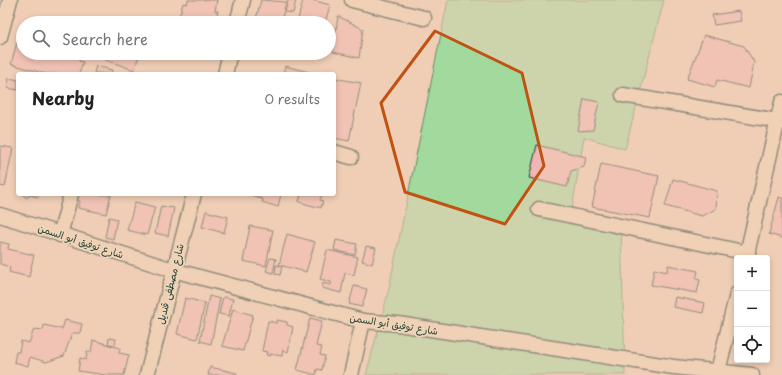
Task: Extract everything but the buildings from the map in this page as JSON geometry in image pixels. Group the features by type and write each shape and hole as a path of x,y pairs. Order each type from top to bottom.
{"street":[{"path":"0,37 10,0"},
{"path":"239,16 243,0"},
{"path":"352,0 424,18"},
{"path":"225,72 228,60"},
{"path":"623,94 778,120"},
{"path":"539,209 747,255 782,102"},
{"path":"336,153 351,157"},
{"path":"60,235 70,196"},
{"name":"شارع مصطفى قنديل","path":"146,375 172,270 193,196"},
{"name":"شارع توفيق أبو السمن","path":"0,215 172,270 363,321 398,324 717,374 752,375"},
{"path":"717,374 734,306"},
{"path":"351,375 363,321"}],"highlighted area":[{"path":"435,31 522,73 544,166 505,224 405,192 381,103"}],"green space":[{"path":"448,0 664,0 625,149 584,137 570,221 621,226 625,375 366,375 388,293"}]}
